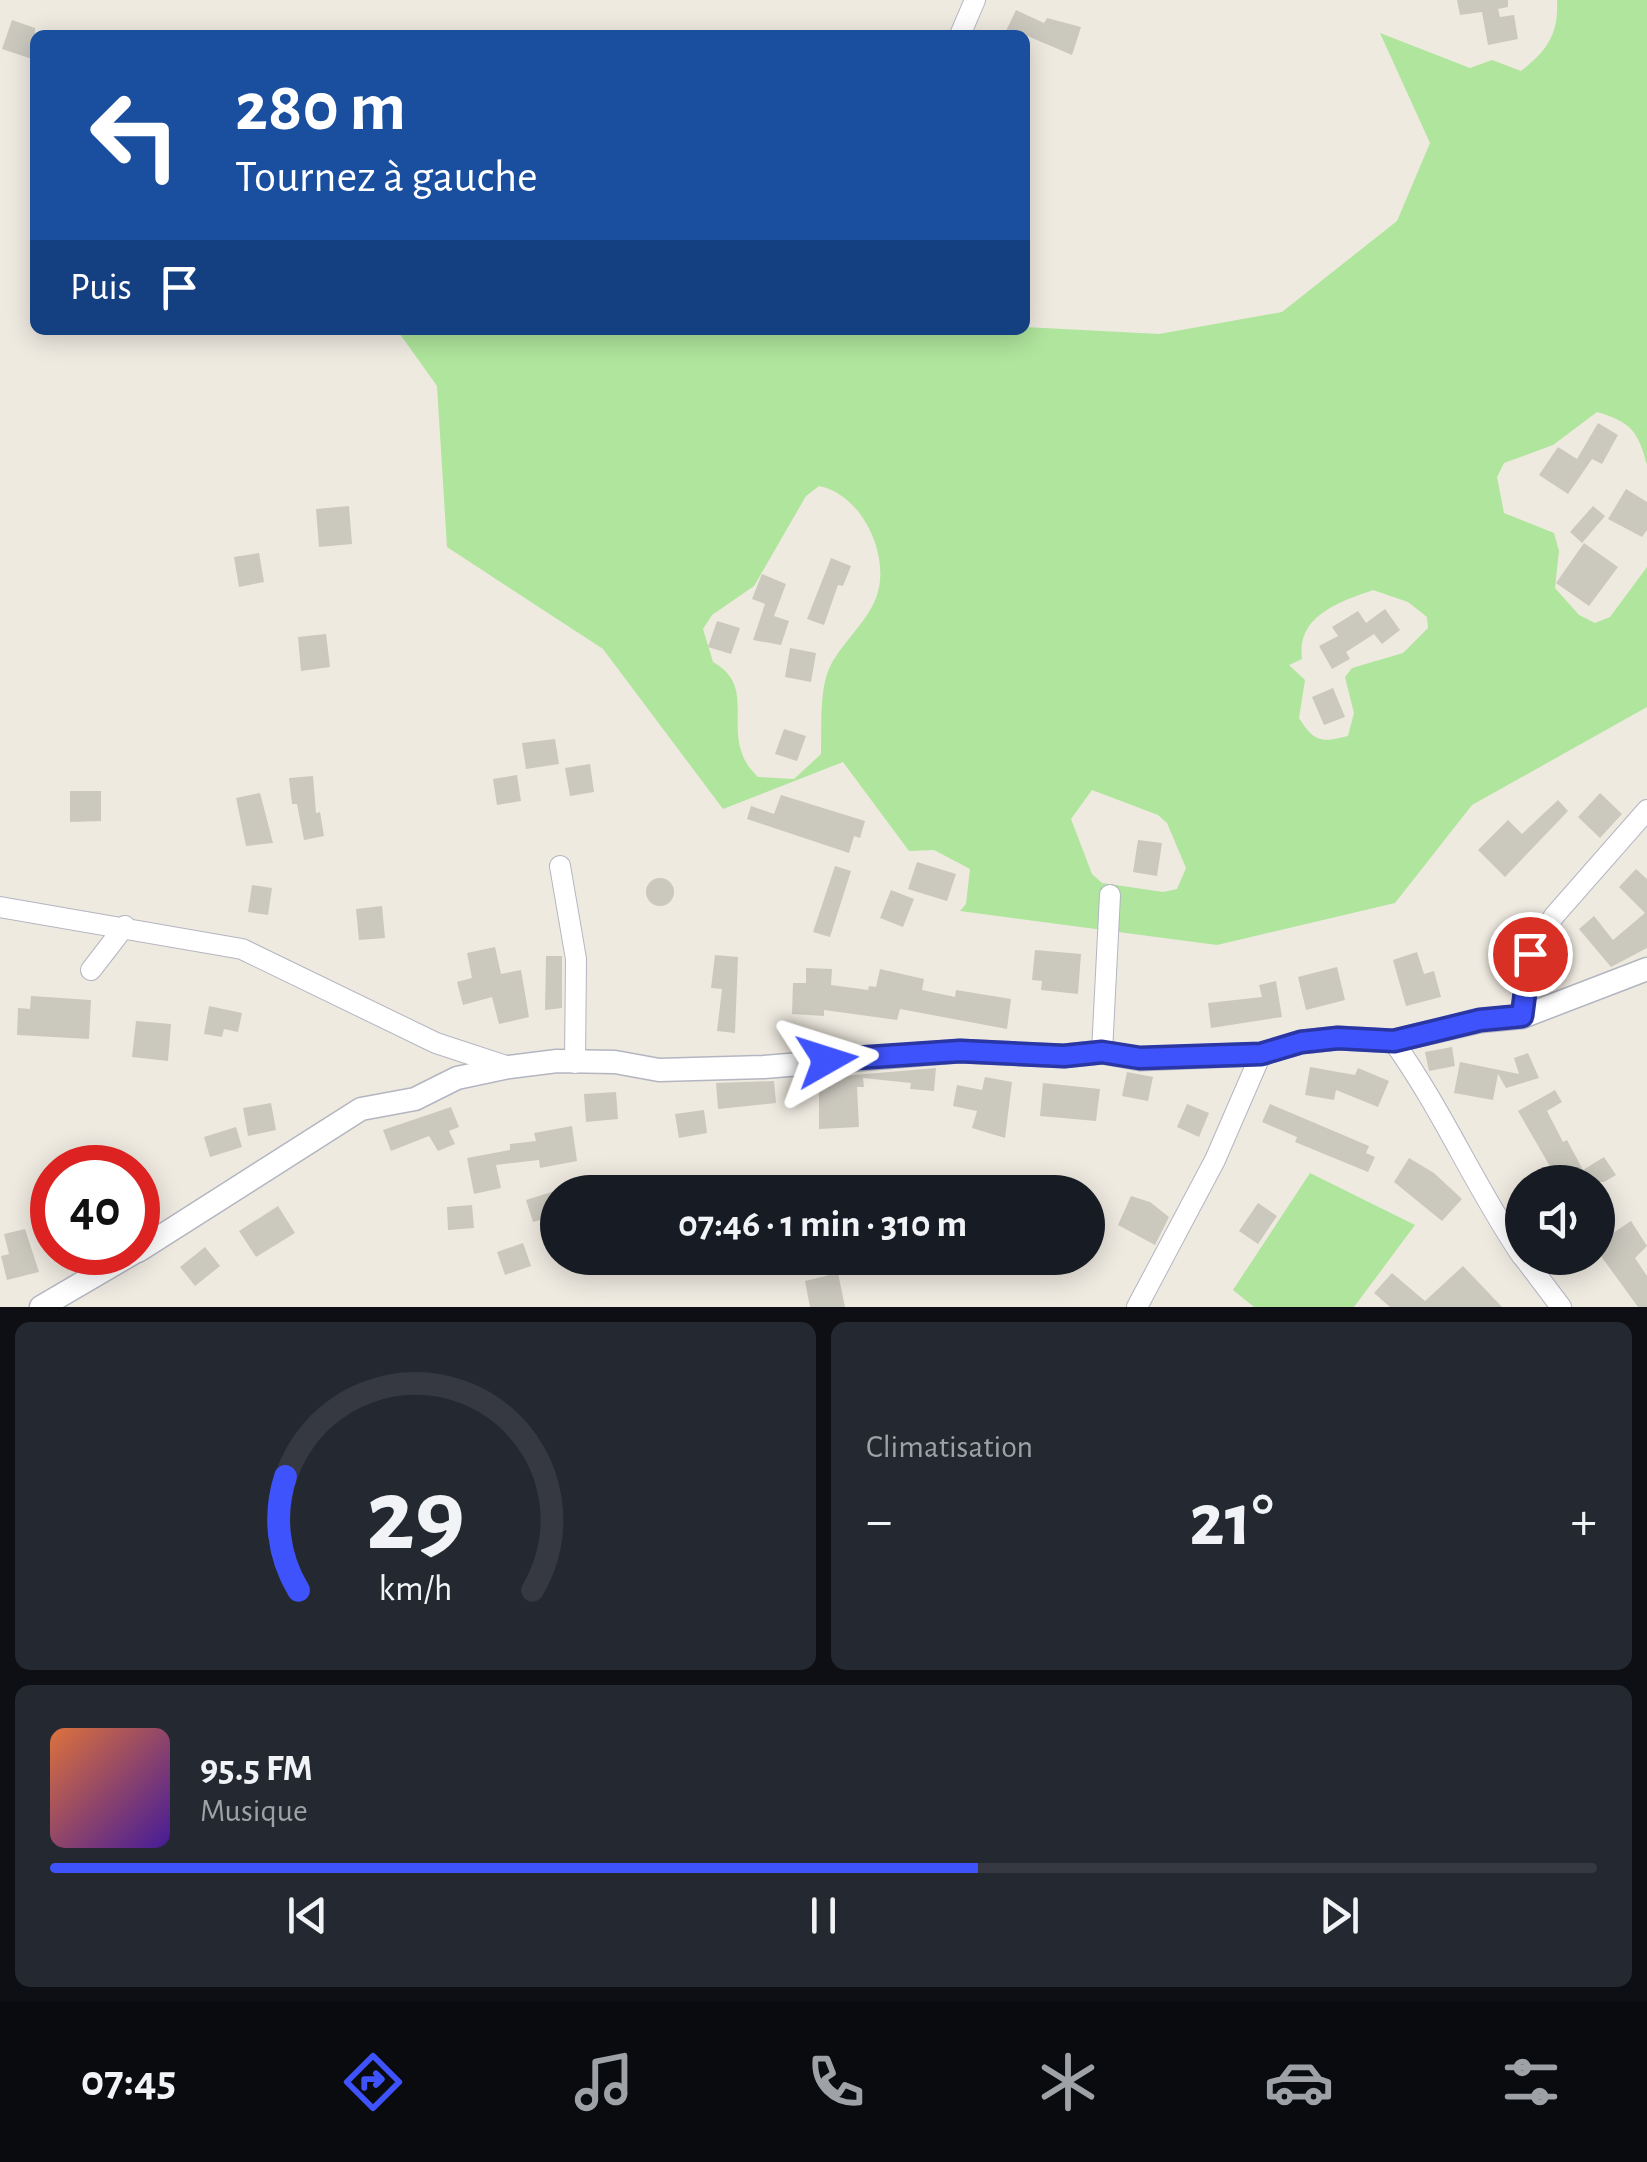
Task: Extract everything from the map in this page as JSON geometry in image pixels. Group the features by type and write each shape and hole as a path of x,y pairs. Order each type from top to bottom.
{"street":[{"path":"962,30 975,0"},
{"path":"1522,1016 1530,954 1554,916 1647,810"},
{"path":"560,866 576,959 575,1063"},
{"path":"1102,1052 1110,895"},
{"path":"0,908 242,949 436,1043 509,1067"},
{"path":"90,970 124,926"},
{"path":"160,1237 361,1109 415,1098 457,1078 509,1067 557,1061 615,1062 659,1070 764,1067 960,1051 1064,1056 1102,1052 1140,1058 1261,1054 1301,1042 1338,1038 1394,1041 1480,1020 1522,1016 1647,970"},
{"path":"1394,1041 1420,1079 1505,1231"},
{"path":"1137,1307 1215,1160 1261,1054"},
{"path":"41,1307 96,1275"},
{"path":"1537,1275 1561,1307"}],"green space":[{"path":"1557,0 1647,0 1647,465 1631,430 1597,412 1553,445 1504,463 1497,477 1504,513 1554,533 1559,551 1555,588 1579,615 1595,623 1610,617 1647,567 1647,707 1472,805 1395,903 1217,945 960,911 966,904 970,869 934,850 909,851 843,762 723,809 603,649 447,547 437,386 401,335 1030,335 1030,327 1159,334 1282,312 1397,221 1430,143 1380,33 1470,68 1492,60 1521,71 1550,41","holes":["819,486 848,501 870,530 880,564 876,598 829,669 822,700 821,754 794,779 758,777 740,746 735,686 713,662 703,629 712,615 754,586 806,496","1373,590 1408,602 1427,617 1428,628 1403,653 1352,668 1345,677 1354,713 1348,736 1319,739 1299,718 1305,680 1289,665 1302,659 1302,644 1313,621 1334,606","1092,790 1158,815 1167,823 1186,868 1177,889 1163,892 1102,883 1092,874 1071,819"]},
{"path":"1310,1173 1415,1225 1354,1307 1254,1307 1233,1290"}],"building":[{"path":"1457,0 1508,0 1508,7 1498,9 1500,17 1514,15 1518,39 1488,45 1482,12 1460,15"},
{"path":"1016,10 1044,23 1047,18 1081,27 1072,55 1030,37 1030,30 1006,30"},
{"path":"12,20 35,28 30,30 30,58 2,49"},
{"path":"1598,423 1618,435 1602,464 1592,459 1568,494 1539,475 1558,447 1577,459"},
{"path":"1626,489 1647,502 1647,530 1642,537 1608,519"},
{"path":"349,506 352,544 319,547 316,509"},
{"path":"1593,506 1605,516 1582,543 1570,532"},
{"path":"1584,543 1618,567 1589,606 1556,583"},
{"path":"259,553 264,582 239,587 234,557"},
{"path":"831,558 851,566 843,586 838,585 824,625 807,619"},
{"path":"762,574 786,584 774,616 789,621 781,645 753,640 765,604 752,599"},
{"path":"1385,609 1400,630 1382,644 1374,634 1346,652 1350,659 1332,669 1319,646 1338,636 1332,627 1358,611 1366,623"},
{"path":"717,621 740,628 731,654 708,647"},
{"path":"326,634 330,667 301,671 298,637"},
{"path":"790,648 816,653 811,682 785,677"},
{"path":"1333,688 1345,717 1324,725 1312,697"},
{"path":"784,729 806,736 797,761 775,754"},
{"path":"555,739 559,764 526,769 522,743"},
{"path":"590,764 594,792 570,796 565,768"},
{"path":"517,775 521,801 497,805 493,779"},
{"path":"313,776 316,813 320,812 324,836 304,840 297,804 292,804 289,778"},
{"path":"70,791 101,791 101,821 70,822"},
{"path":"260,793 273,843 246,846 236,798"},
{"path":"1600,793 1622,814 1600,838 1578,817"},
{"path":"781,795 865,821 860,838 854,836 849,853 747,819 751,806 774,814"},
{"path":"1558,800 1568,811 1505,877 1478,850 1508,820 1522,834"},
{"path":"1138,840 1162,843 1157,876 1133,872"},
{"path":"917,862 956,874 947,901 908,889"},
{"path":"835,866 851,871 830,937 813,932"},
{"path":"1636,869 1647,879 1647,948 1611,967 1579,929 1594,916 1613,940 1645,913 1619,887"},
{"path":"660,878 670,882 674,892 670,902 660,906 650,902 646,892 650,882"},
{"path":"252,885 272,888 268,915 248,912"},
{"path":"891,890 914,899 903,927 880,918"},
{"path":"382,906 385,938 359,940 356,909"},
{"path":"495,947 501,974 521,970 529,1017 499,1024 492,997 463,1005 457,982 472,978 467,953"},
{"path":"1035,950 1081,954 1078,994 1041,990 1042,981 1032,980"},
{"path":"1417,952 1424,974 1434,971 1441,997 1406,1006 1393,960"},
{"path":"715,955 738,957 735,1033 717,1031 722,989 711,988"},
{"path":"546,956 562,956 562,1008 545,1010"},
{"path":"1337,967 1345,1000 1306,1010 1298,977"},
{"path":"806,968 832,969 831,985 868,990 869,986 876,987 880,969 924,979 922,990 955,997 956,990 1011,999 1007,1029 900,1009 897,1020 824,1010 824,1016 792,1014 793,983 806,983"},
{"path":"1276,981 1282,1017 1211,1028 1208,1003 1262,997 1259,985"},
{"path":"31,996 91,1000 89,1039 17,1035 18,1008 30,1009"},
{"path":"209,1006 242,1013 238,1032 224,1029 222,1037 204,1034"},
{"path":"136,1021 171,1024 168,1061 132,1057"},
{"path":"1452,1047 1455,1066 1429,1071 1425,1052"},
{"path":"1528,1053 1539,1078 1506,1088 1498,1074 1493,1100 1454,1093 1460,1062 1519,1074 1514,1058"},
{"path":"1310,1067 1355,1075 1358,1068 1389,1081 1378,1107 1336,1090 1334,1100 1305,1095"},
{"path":"936,1068 934,1091 910,1089 911,1083 863,1078 864,1087 857,1087 859,1127 819,1129 819,1078"},
{"path":"1127,1072 1153,1077 1148,1101 1122,1096"},
{"path":"985,1077 1012,1082 1005,1138 972,1128 977,1111 953,1106 957,1085 982,1090"},
{"path":"774,1081 776,1103 718,1109 716,1083"},
{"path":"1043,1083 1100,1089 1096,1121 1040,1116"},
{"path":"1555,1090 1562,1102 1547,1111 1580,1165 1549,1165 1518,1111"},
{"path":"616,1092 618,1119 586,1122 584,1094"},
{"path":"271,1103 276,1130 248,1136 243,1108"},
{"path":"1187,1104 1209,1113 1199,1137 1177,1127"},
{"path":"1270,1104 1369,1146 1366,1153 1375,1157 1368,1172 1295,1142 1297,1137 1262,1122"},
{"path":"451,1107 459,1127 449,1131 455,1144 438,1151 429,1136 391,1151 383,1130"},
{"path":"704,1110 707,1133 679,1138 675,1114"},
{"path":"572,1126 577,1161 540,1168 539,1160 496,1165 501,1188 474,1194 467,1158 510,1150 510,1144 536,1141 534,1133"},
{"path":"236,1127 242,1147 210,1157 204,1137"},
{"path":"1604,1157 1609,1165 1591,1165"},
{"path":"1409,1158 1434,1173 1462,1199 1442,1221 1394,1182"},
{"path":"540,1196 540,1220 533,1222 526,1200"},
{"path":"1131,1196 1150,1202 1169,1217 1155,1245 1118,1225"},
{"path":"1258,1203 1277,1216 1258,1244 1239,1231"},
{"path":"472,1205 474,1228 448,1230 447,1207"},
{"path":"278,1206 295,1233 256,1257 239,1231"},
{"path":"1631,1221 1647,1246 1635,1258 1647,1276 1647,1307 1638,1307 1615,1275 1615,1232"},
{"path":"25,1229 30,1244 30,1274 7,1280 1,1256 9,1254 4,1234"},
{"path":"523,1243 531,1266 505,1275 497,1252"},
{"path":"205,1247 220,1266 195,1286 180,1267"},
{"path":"1463,1266 1502,1307 1390,1307 1374,1293 1392,1273 1425,1301"},
{"path":"838,1275 845,1307 810,1307 805,1281"}],"route":[{"path":"827,1060 960,1051 1064,1056 1102,1052 1140,1058 1261,1054 1301,1042 1338,1038 1394,1041 1480,1020 1522,1016 1530,954"}]}
